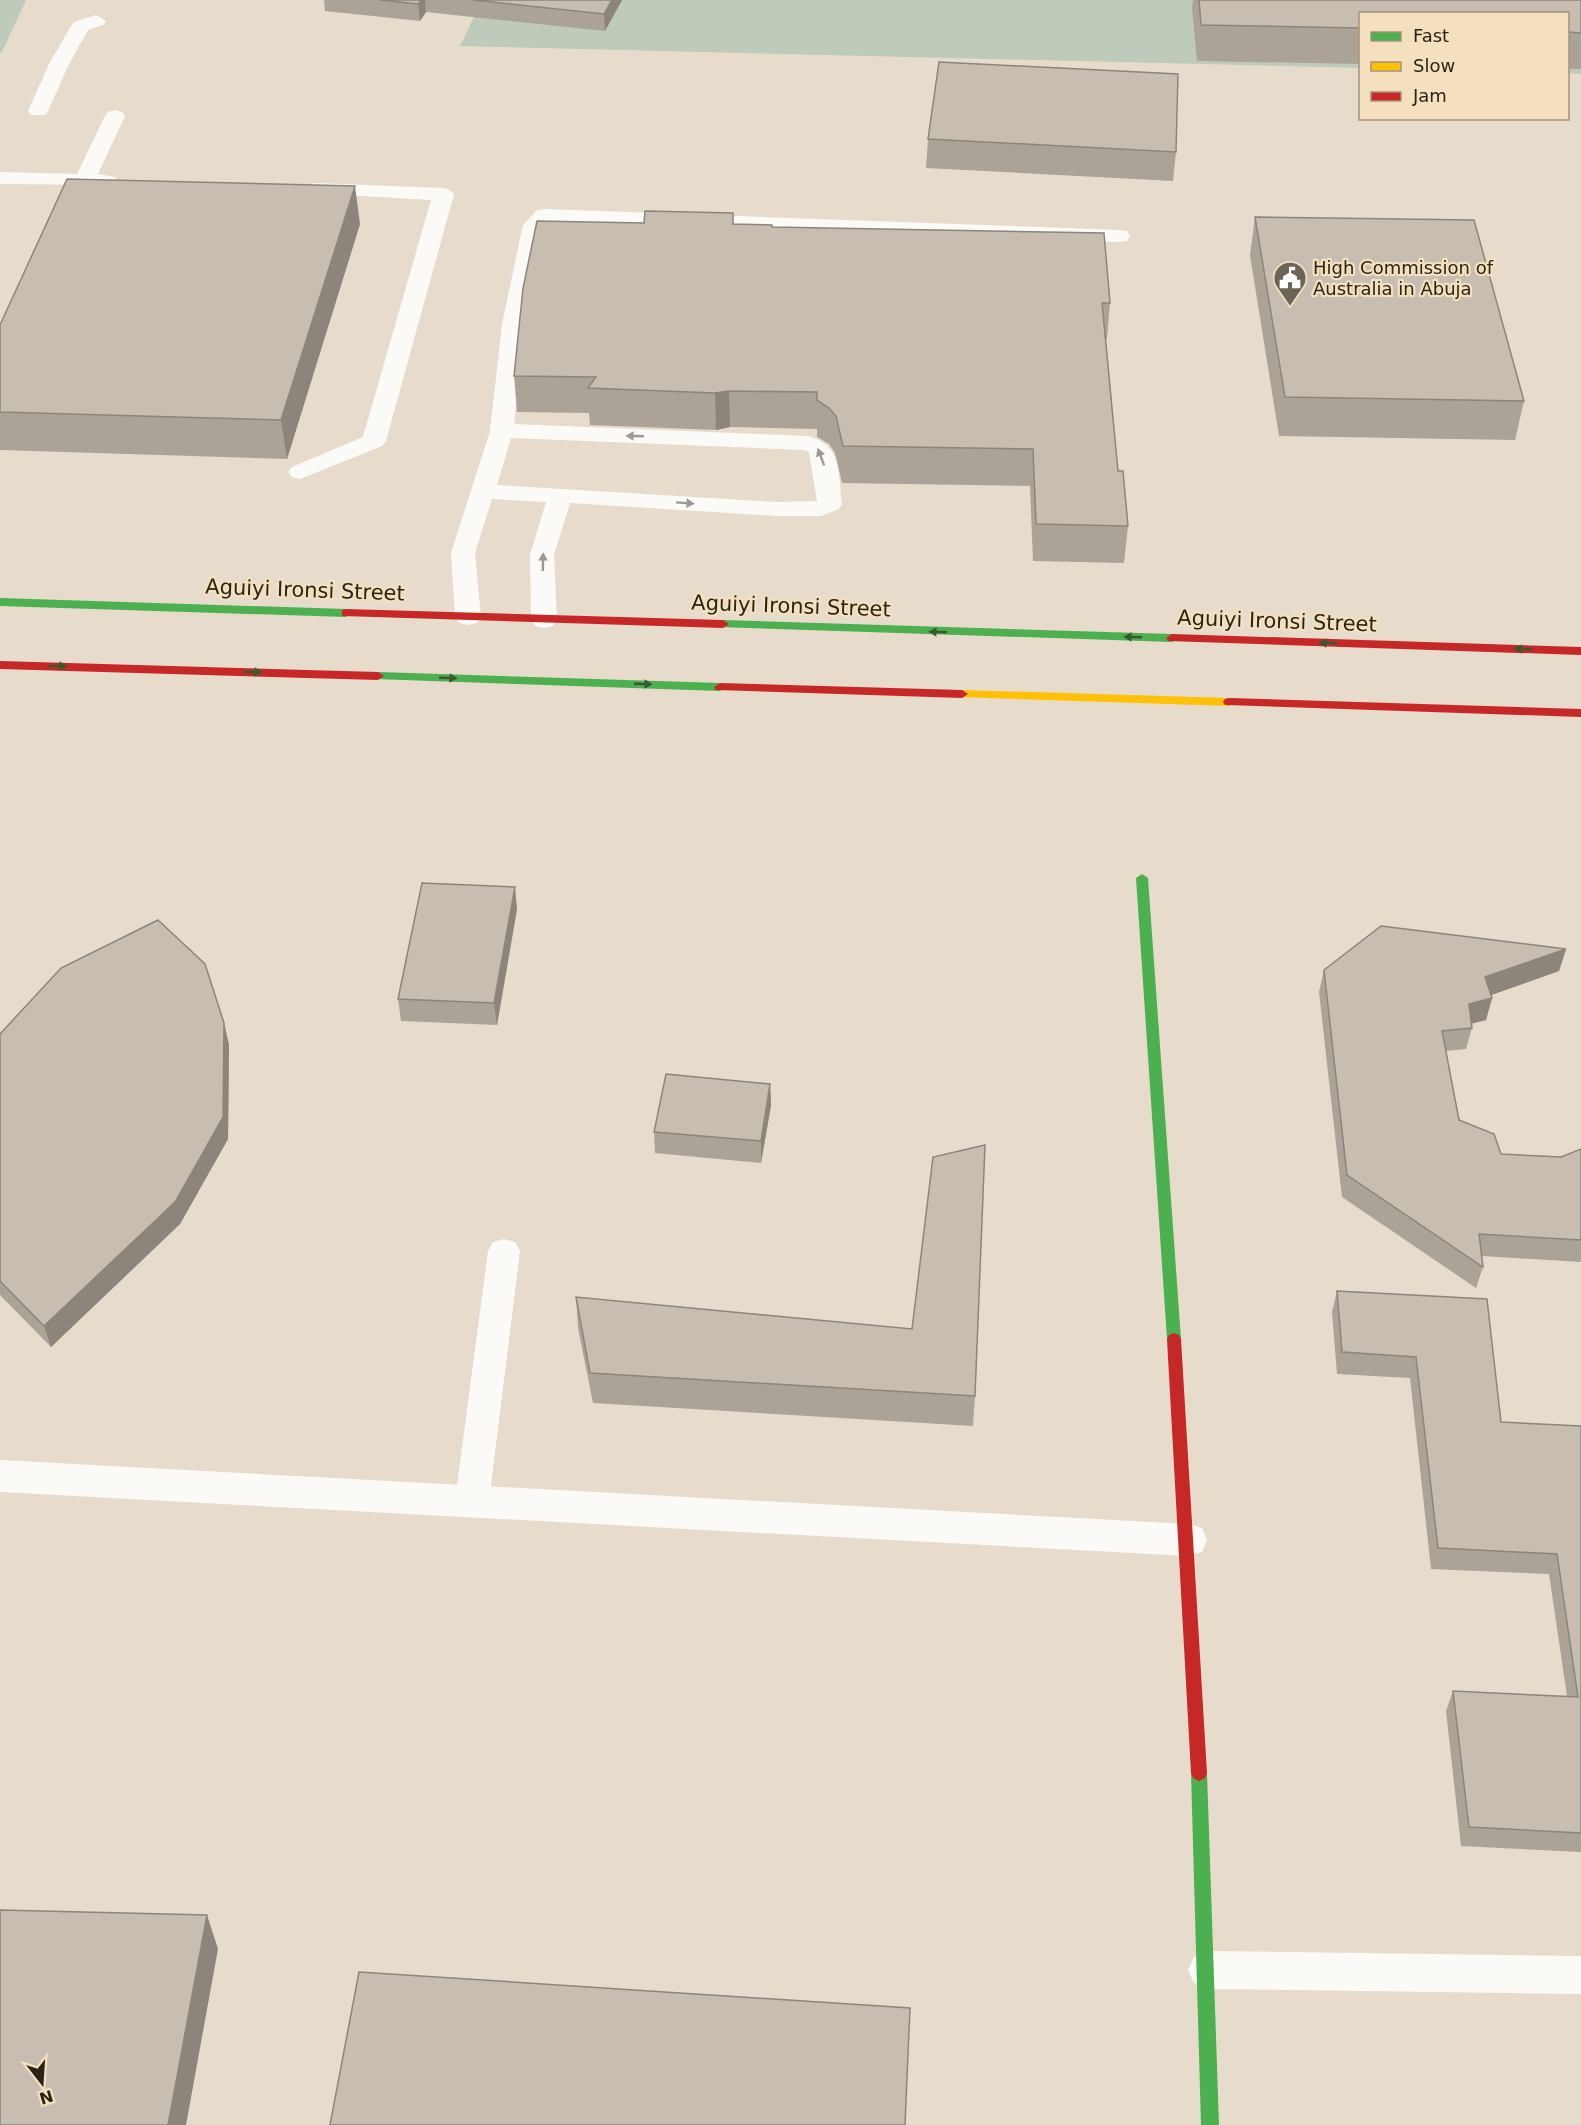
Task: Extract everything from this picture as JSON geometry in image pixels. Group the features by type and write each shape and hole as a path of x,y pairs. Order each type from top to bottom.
{"main road":[{"name":"Aguiyi Ironsi Street","path":"0,602 1581,651"},
{"path":"0,665 1581,713"},
{"path":"1142,878 1188,1540 1208,1970 1210,2125"}],"street":[{"path":"0,1476 1188,1540"}],"lane":[{"path":"38,111 59,64 81,26 96,21"},
{"path":"85,180 115,116"},
{"path":"0,177 133,182"},
{"path":"288,188 443,194 374,441 300,472"},
{"path":"468,617 463,553 502,431 513,324 534,225 545,215 1119,236"},
{"path":"482,491 777,509 821,509 830,504 824,460 819,448 808,443 502,431"},
{"path":"544,620 542,555 560,495"},
{"path":"472,1501 504,1251"},
{"path":"1208,1970 1581,1975"}],"green space":[{"path":"0,0 26,0 2,52 0,52"},
{"path":"482,0 1581,0 1581,74 1569,73 1569,12 1359,12 1359,68 460,46"}],"building":[{"path":"380,0 421,0 418,4"},
{"path":"473,0 612,0 604,14"},
{"path":"1199,0 1581,0 1581,33 1569,32 1569,12 1359,12 1359,28 1201,25"},
{"path":"939,62 1178,74 1176,152 928,139"},
{"path":"67,179 355,186 281,420 0,412 0,325"},
{"path":"645,211 733,213 733,224 772,225 772,227 1104,233 1110,303 1102,303 1118,471 1123,471 1128,526 1036,524 1033,449 843,446 836,416 817,400 817,392 729,391 715,393 588,388 596,377 514,376 523,288 537,221 644,223"},
{"path":"1255,217 1474,220 1524,401 1285,397"},
{"path":"422,883 515,887 494,1003 398,999"},
{"path":"158,920 205,964 224,1023 223,1117 175,1202 44,1326 0,1281 0,1034 61,968"},
{"path":"1381,926 1566,949 1485,977 1492,998 1469,1004 1472,1028 1442,1031 1459,1120 1494,1134 1501,1154 1561,1157 1581,1149 1581,1240 1479,1234 1483,1267 1347,1175 1324,970"},
{"path":"666,1074 770,1084 761,1141 654,1132"},
{"path":"985,1145 975,1396 590,1373 576,1297 912,1329 933,1157"},
{"path":"1337,1291 1487,1299 1501,1422 1581,1426 1581,1833 1469,1827 1453,1691 1578,1697 1557,1554 1438,1548 1416,1357 1342,1352"},
{"path":"0,1910 207,1915 168,2125 0,2125"},
{"path":"359,1972 910,2008 905,2125 330,2125"}],"traffic: fast":[{"path":"0,602 346,613"},
{"path":"723,624 1172,638"},
{"path":"378,676 720,687"},
{"path":"1142,878 1174,1339"},
{"path":"1199,1773 1210,2125"}],"traffic: slow":[{"path":"962,694 1229,702"}],"traffic: jam":[{"path":"346,613 723,624"},
{"path":"1172,638 1581,651"},
{"path":"0,665 378,676"},
{"path":"720,687 962,694"},
{"path":"1229,702 1581,713"},
{"path":"1174,1339 1199,1773"}],"place":[{"name":"High Commission of Australia in Abuja","path":"1290,307"}]}
